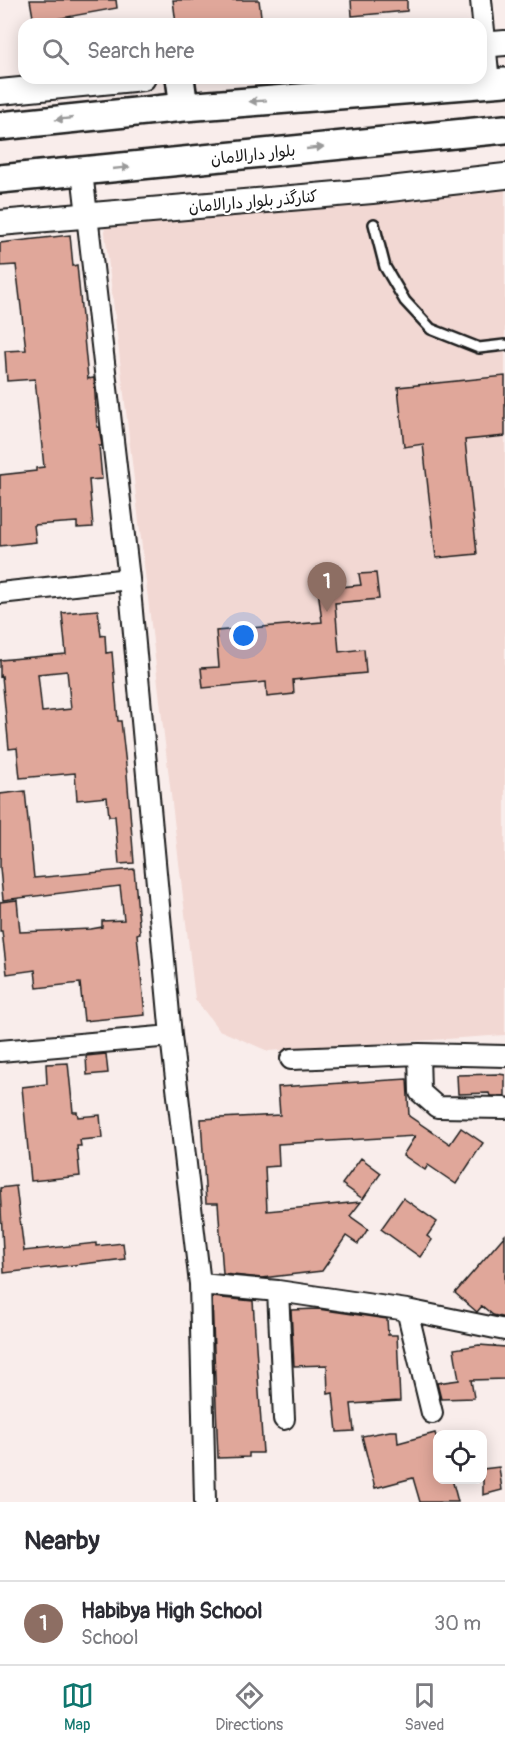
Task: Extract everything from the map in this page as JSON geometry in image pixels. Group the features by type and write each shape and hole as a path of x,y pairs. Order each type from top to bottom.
{"main road":[{"path":"181,84 184,107"},
{"path":"0,126 184,107 472,84"},
{"name":"بلوار دارالامان","path":"0,179 505,129"}],"street":[{"path":"481,0 485,18"},
{"path":"490,44 497,82"},
{"path":"0,92 81,84"},
{"path":"82,171 129,579 171,1036 200,1284 205,1502"},
{"name":"کنارگذر بلوار دارالامان","path":"0,223 372,191 505,176"},
{"path":"0,593 129,579"},
{"path":"0,1052 171,1036"},
{"path":"418,1054 420,1092 438,1107 505,1108"},
{"path":"291,1059 418,1054 505,1056"},
{"path":"200,1284 278,1291 407,1310 505,1330"},
{"path":"278,1291 284,1419"},
{"path":"407,1310 432,1413"}],"lane":[{"path":"374,224 385,267 405,301 431,329 479,348 505,345"}],"shaded area":[{"path":"505,183 505,1035 268,1051 219,1030 195,999 104,224"}],"building":[{"path":"30,0 116,0 117,8 62,18 33,18"},
{"path":"173,0 259,0 261,18 175,18"},
{"path":"351,0 407,0 407,11 352,16"},
{"path":"70,235 73,266 77,265 88,379 94,378 97,427 99,427 102,446 99,446 102,479 89,480 93,527 77,528 77,522 34,525 36,542 0,546 0,475 36,471 36,468 44,467 35,379 7,381 5,351 26,350 16,265 0,266 0,243"},
{"path":"505,376 505,436 465,440 477,554 436,558 423,444 404,447 398,387"},
{"path":"376,573 379,599 335,603 339,652 364,649 366,673 293,680 294,694 267,697 266,682 203,688 201,668 219,667 216,631 322,622 318,589 361,585 359,574"},
{"path":"98,610 101,636 105,635 106,653 112,652 118,721 121,721 127,774 134,863 119,864 115,816 109,816 107,797 77,800 75,773 20,778 17,748 9,749 0,660 66,654 62,613","holes":["67,671 71,709 42,712 38,674"]},
{"path":"25,791 34,878 134,869 140,933 137,934 145,1015 84,1021 80,983 37,988 35,970 7,974 2,931 0,931 0,902 17,900 20,932 91,929 102,927 102,921 124,920 120,886 3,900 0,868 0,794"},
{"path":"106,1054 108,1073 87,1075 86,1056"},
{"path":"68,1063 73,1112 77,1112 78,1117 100,1115 102,1138 80,1140 81,1146 77,1146 80,1176 31,1181 22,1087 47,1084 46,1064"},
{"path":"457,1075 505,1075 505,1096 490,1096 489,1093 458,1094"},
{"path":"407,1079 409,1116 450,1144 461,1128 483,1143 456,1184 428,1165 425,1170 403,1155 415,1136 278,1144 279,1166 265,1167 267,1211 361,1202 350,1216 368,1229 358,1244 346,1236 322,1271 262,1278 223,1274 218,1203 206,1203 201,1119 280,1115 278,1087"},
{"path":"361,1158 381,1173 363,1199 342,1184"},
{"path":"16,1186 24,1251 96,1243 96,1246 123,1243 125,1259 4,1273 0,1188"},
{"path":"403,1198 437,1222 427,1236 432,1240 420,1257 381,1229"},
{"path":"505,1235 505,1318 493,1315 482,1306 477,1312 455,1293"},
{"path":"212,1297 253,1301 263,1453 249,1453 249,1457 218,1458"},
{"path":"318,1309 387,1319 388,1335 397,1335 400,1401 351,1404 354,1431 337,1432 333,1393 328,1394 327,1365 294,1366 291,1310"},
{"path":"479,1345 505,1347 505,1379 471,1380 474,1398 441,1399 437,1383 459,1380 454,1349"},
{"path":"397,1431 398,1443 433,1434 433,1484 453,1484 458,1502 420,1502 413,1478 375,1488 362,1436"},
{"path":"499,1467 502,1490 483,1495 483,1484 487,1484 487,1468"}],"place":[{"name":"Habibya High School","path":"327,612"}]}
